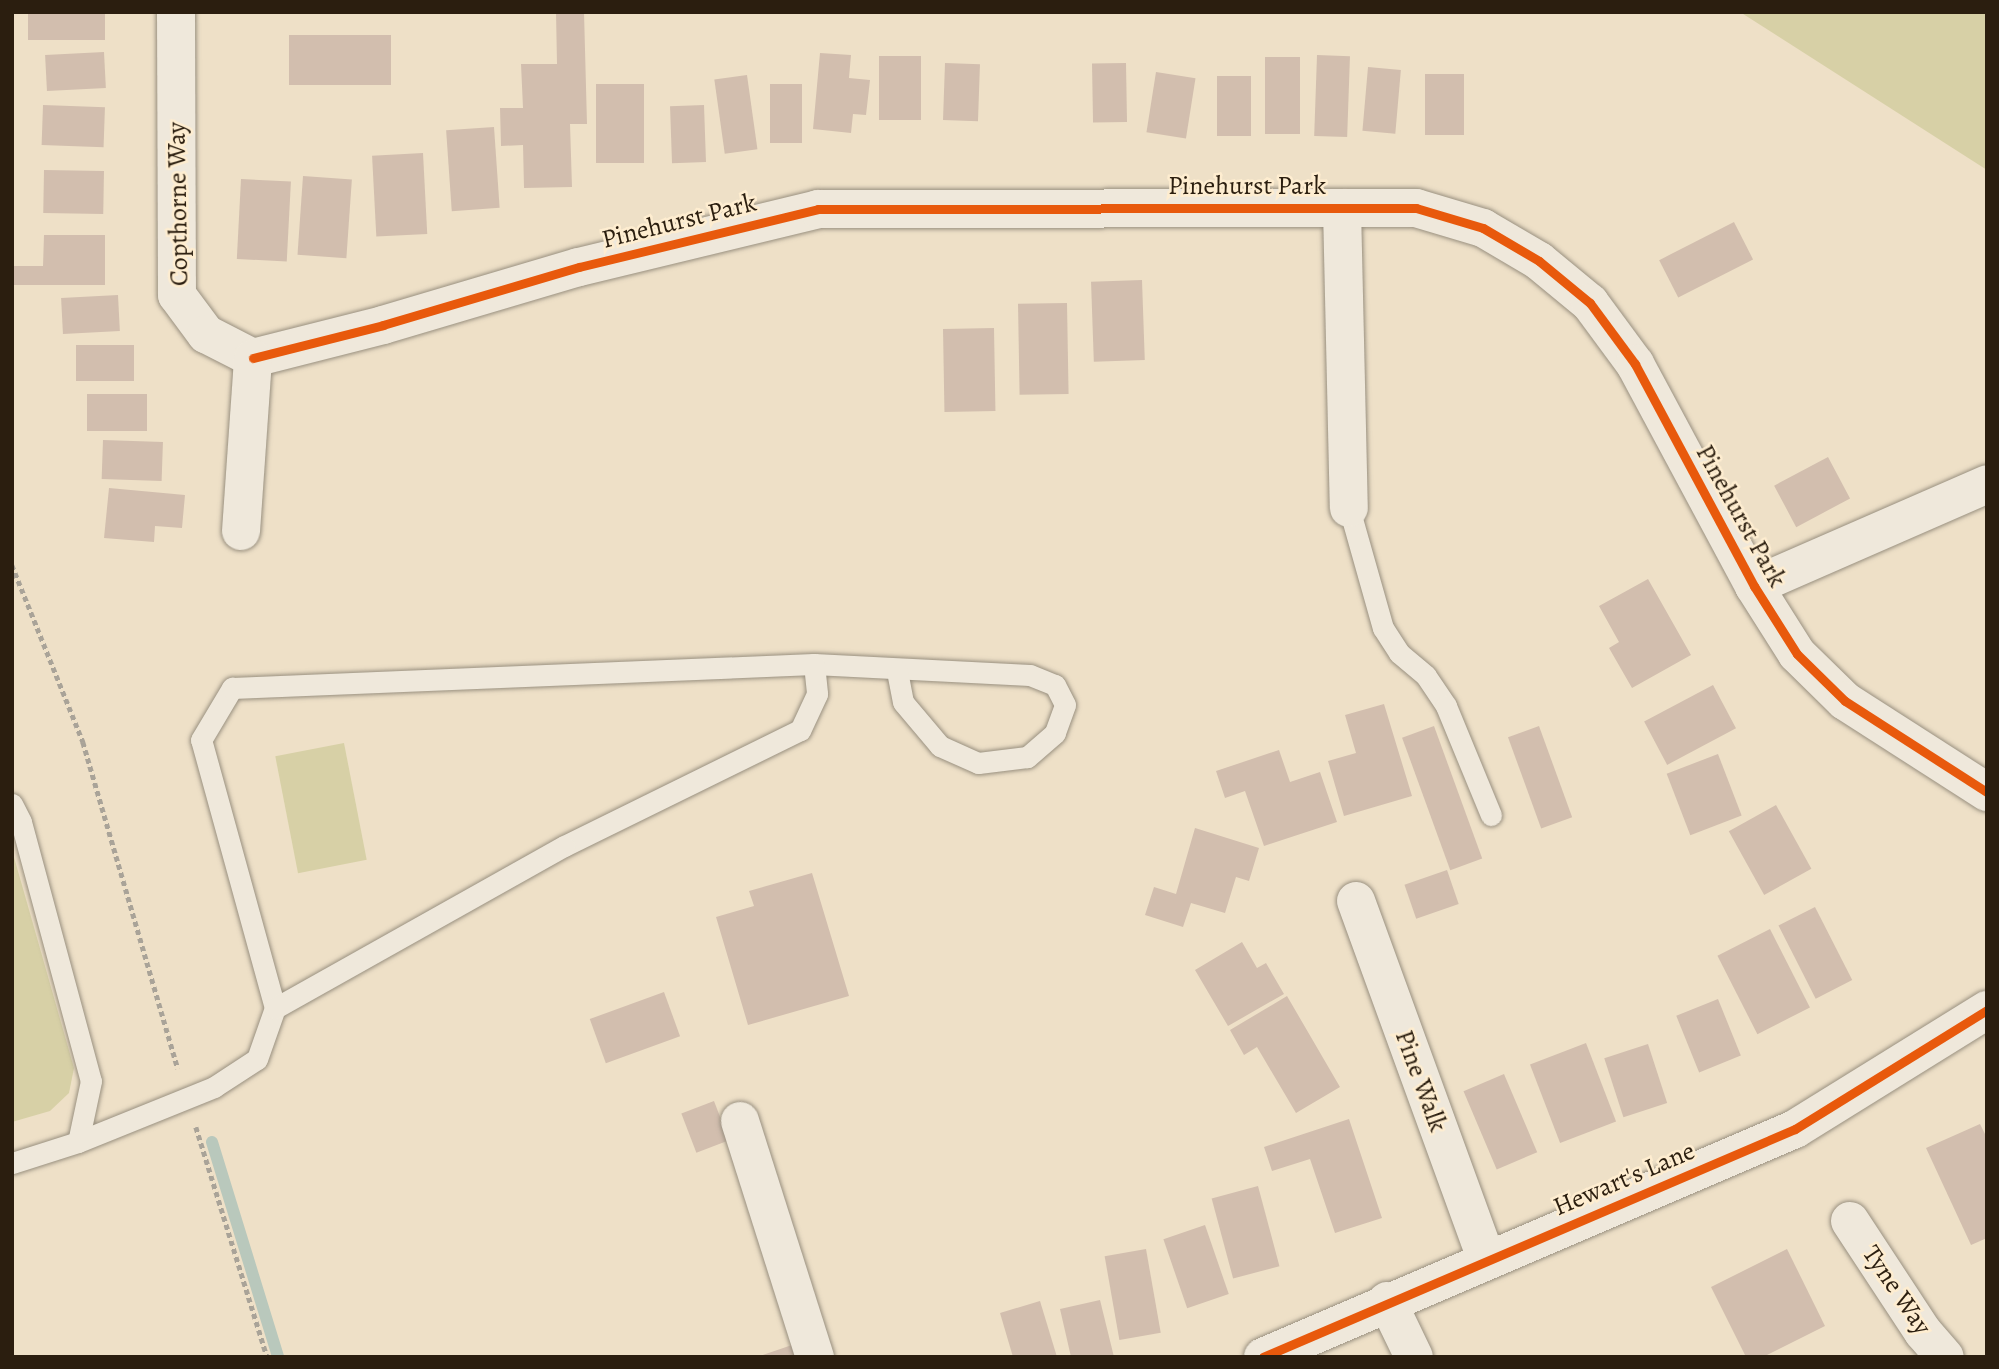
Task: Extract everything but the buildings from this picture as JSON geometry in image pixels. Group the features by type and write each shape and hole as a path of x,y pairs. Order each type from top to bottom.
{"street":[{"name":"Copthorne Way","path":"176,12 177,295 206,334 253,358"},
{"path":"1342,208 1349,508"},
{"name":"Pinehurst Park","path":"253,358 383,326 579,267 818,209 1416,208 1483,228 1539,261 1590,303 1635,364 1754,586 1797,654 1845,702 1987,792"},
{"path":"241,531 253,358"},
{"path":"1754,586 1987,484"},
{"name":"Pine Walk","path":"1356,901 1487,1260"},
{"name":"Hewart's Lane","path":"1263,1357 1387,1301 1795,1129 1987,1010"},
{"path":"740,1121 815,1357"},
{"name":"Tyne Way","path":"1850,1221 1923,1332 1945,1357"},
{"path":"1387,1301 1414,1357"}],"lane":[{"path":"1349,508 1383,628 1399,653 1426,676 1446,706 1491,815"},
{"path":"275,1008 564,846 800,730 817,694 814,664"},
{"path":"12,1163 78,1142 214,1087 257,1059 275,1008 201,740 232,688 814,664 897,671 1030,675 1055,685 1065,705 1055,733 1027,757 978,763 940,746 903,702 897,671"},
{"path":"12,804 21,822 91,1081 78,1142"}],"path":[{"path":"12,565 83,741 187,1097 267,1357"}],"shaded area":[{"path":"1740,12 1987,12 1987,170"},
{"path":"344,743 367,860 298,873 275,756"},
{"path":"12,850 74,1068 69,1093 50,1111 12,1122"}],"waterway":[{"path":"212,1142 278,1357"}],"cycle path":[{"path":"253,358 383,325 579,267 818,209 1416,208 1483,228 1539,261 1590,303 1635,364 1754,586 1797,654 1845,701 1987,792"},
{"path":"1263,1357 1795,1129 1987,1010"}]}
